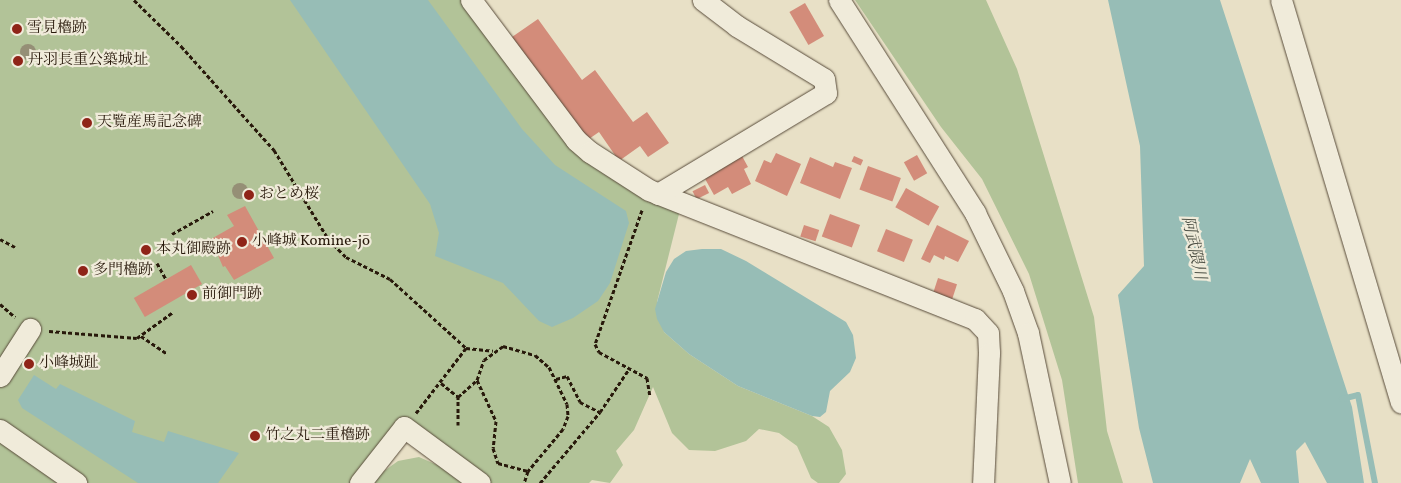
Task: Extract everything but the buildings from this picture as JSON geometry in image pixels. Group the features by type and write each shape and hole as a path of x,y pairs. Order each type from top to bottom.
{"street":[{"path":"471,0 576,140 590,152 654,192 975,319 988,333 989,353 983,483"},
{"path":"654,192 826,92 824,79 737,26 703,0"},
{"path":"839,0 975,214 1013,291 1028,334 1060,483"},
{"path":"1281,0 1401,403"},
{"path":"0,376 30,329"},
{"path":"360,483 404,427 480,483"},
{"path":"0,430 76,483"}],"path":[{"path":"134,0 181,46 274,150 329,240 346,256 390,279 466,348 492,351 510,346 544,360 556,379 567,404 567,423 528,471 524,483"},
{"path":"650,396 647,378 599,352 595,344 654,192"},
{"path":"172,234 213,211"},
{"path":"0,239 15,247"},
{"path":"157,262 166,279"},
{"path":"30,329 137,338 173,312"},
{"path":"141,336 168,354"},
{"path":"404,427 441,383 466,348"},
{"path":"458,425 458,397 477,380 484,360 492,351"},
{"path":"540,483 600,412 629,369"},
{"path":"556,379 567,376 580,402 600,412"},
{"path":"477,380 496,421 493,448 498,463 528,471"},
{"path":"441,383 458,397"}],"green space":[{"path":"0,0 462,0 561,133 680,210 657,302 664,332 689,354 738,386 812,416 829,427 842,450 846,474 839,483 818,483 811,478 797,446 779,433 759,429 746,441 715,451 689,450 672,433 653,387 634,430 616,451 623,465 610,483 592,480 589,483 484,483 402,421 354,483 0,483"},
{"path":"855,0 986,0 1017,69 1094,317 1107,431 1123,483 1078,483 1062,380 1029,274 982,179 941,127"},
{"path":"419,457 444,468 465,483 373,483 380,474 398,461"}],"water":[{"path":"290,0 428,0 522,129 555,165 626,211 629,223 610,283 598,301 573,318 552,327 539,321 503,283 435,256 439,233 430,204"},
{"name":"阿武隈川","path":"1108,0 1220,0 1352,407 1364,483 1327,483 1305,442 1296,451 1299,483 1261,483 1250,459 1240,483 1153,483 1139,428 1118,295 1144,266 1140,146"},
{"path":"721,249 746,261 846,322 853,335 856,358 850,372 830,391 826,412 820,417 812,416 738,386 689,354 664,332 657,319 655,309 666,272 674,259 686,251"},
{"path":"34,375 56,389 60,384 135,421 132,432 164,442 168,431 239,453 218,483 138,483 22,408 18,400"}],"waterway":[{"path":"1342,399 1358,395 1375,483"}],"place":[{"name":"雪見櫓跡","path":"17,29"},
{"name":"丹羽長重公築城址","path":"18,61"},
{"name":"天覧産馬記念碑","path":"87,123"},
{"name":"おとめ桜","path":"249,195"},
{"name":"小峰城 Komine-jō","path":"242,242"},
{"name":"本丸御殿跡","path":"146,250"},
{"name":"多門櫓跡","path":"83,271"},
{"name":"前御門跡","path":"192,295"},
{"name":"小峰城趾","path":"29,364"},
{"name":"竹之丸二重櫓跡","path":"255,436"}]}
